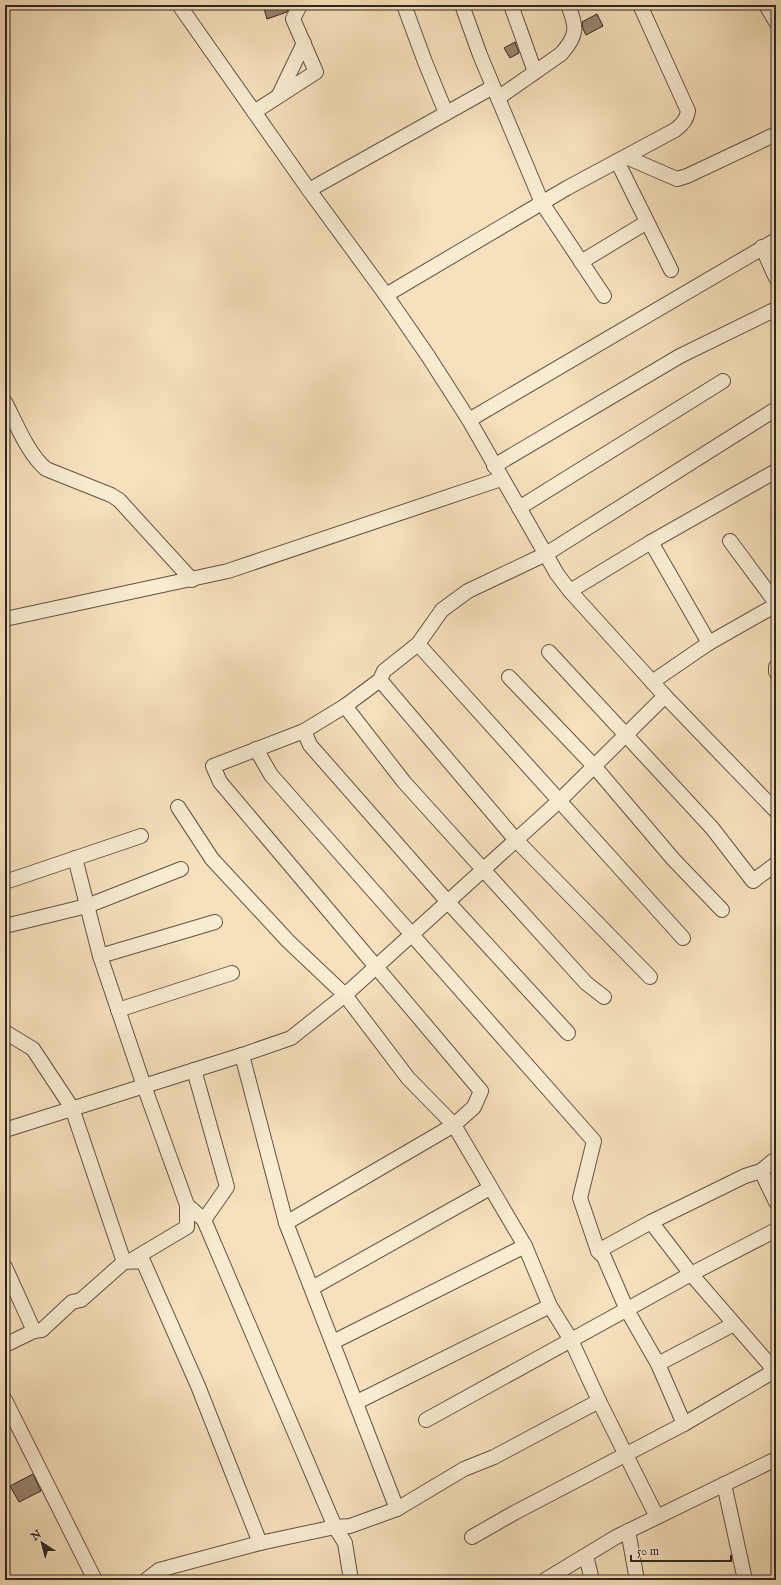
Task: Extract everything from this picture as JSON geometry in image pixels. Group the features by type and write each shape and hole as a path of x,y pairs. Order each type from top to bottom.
{"street":[{"path":"179,5 428,356 469,420 556,574 652,682 776,811"},
{"path":"254,112 316,72 293,20 300,5"},
{"path":"404,5 446,113"},
{"path":"462,5 480,55 542,203 604,296"},
{"path":"511,5 535,72"},
{"path":"309,190 446,113 496,93 535,72 561,54 569,45 575,34 574,21 568,5"},
{"path":"386,295 542,203 675,130 683,124 687,117 688,111 640,5"},
{"path":"766,5 776,22"},
{"path":"279,95 304,43"},
{"path":"621,159 677,179 687,176 776,134"},
{"path":"621,159 647,222 671,270"},
{"path":"581,262 647,222"},
{"path":"469,420 776,240"},
{"path":"762,247 776,278"},
{"path":"494,466 680,356 776,310"},
{"path":"519,508 724,381"},
{"path":"5,402 33,455 39,463 46,469 112,495 119,500 192,580"},
{"path":"286,1223 454,1125 474,1107 481,1091 220,782 213,766 304,731 345,706 380,680 384,671 418,644 442,610 468,591 546,554 776,409"},
{"path":"570,591 650,542 774,477"},
{"path":"5,619 192,580 235,569 502,479"},
{"path":"652,682 709,643 776,604 730,541"},
{"path":"650,542 709,643"},
{"path":"418,644 683,938"},
{"path":"550,652 712,828 753,881 776,864"},
{"path":"776,666 776,672"},
{"path":"509,677 594,766 673,859 722,910"},
{"path":"380,680 515,839 650,976"},
{"path":"5,1130 291,1038 345,995 515,839 559,801 665,696"},
{"path":"345,706 404,782 586,983 604,997"},
{"path":"304,731 310,744 447,901 568,1033"},
{"path":"256,749 271,775 594,1141 580,1198 598,1251 604,1257 627,1310 658,1364 684,1424"},
{"path":"178,807 212,859 288,941 345,995 408,1078 454,1125 524,1246 550,1306 571,1340 599,1401 657,1517"},
{"path":"5,882 141,836"},
{"path":"5,1345 42,1330 72,1302 81,1300 127,1261 186,1227 187,1205 144,1086 100,956 75,858"},
{"path":"5,926 87,906 181,869"},
{"path":"100,956 215,922"},
{"path":"118,1010 232,973"},
{"path":"5,1032 33,1049 72,1108 127,1261"},
{"path":"242,1055 286,1223 357,1402 397,1509"},
{"path":"194,1070 227,1187 204,1220"},
{"path":"598,1251 651,1222 745,1176 761,1171 776,1160"},
{"path":"761,1171 776,1202"},
{"path":"312,1288 490,1188"},
{"path":"187,1205 204,1220 335,1527 345,1543 351,1580"},
{"path":"472,1537 514,1513 626,1456 775,1371 691,1274 651,1222"},
{"path":"426,1420 691,1274 776,1230"},
{"path":"333,1342 524,1246"},
{"path":"127,1261 143,1261 198,1386 260,1543"},
{"path":"5,1267 34,1332"},
{"path":"357,1402 550,1306"},
{"path":"658,1364 734,1324"},
{"path":"5,1400 95,1580"},
{"path":"146,1580 159,1570 260,1543 335,1527 350,1526 397,1509 464,1469 494,1457 599,1401"},
{"path":"545,1580 628,1531 776,1459"},
{"path":"724,1484 745,1580"},
{"path":"628,1531 636,1580"},
{"path":"586,1556 592,1580"}],"building":[{"path":"263,5 290,5 287,12 267,19"},
{"path":"597,14 603,26 586,35 582,22"},
{"path":"515,42 519,53 510,58 504,48"},
{"path":"33,1474 41,1491 19,1502 10,1486"}]}
